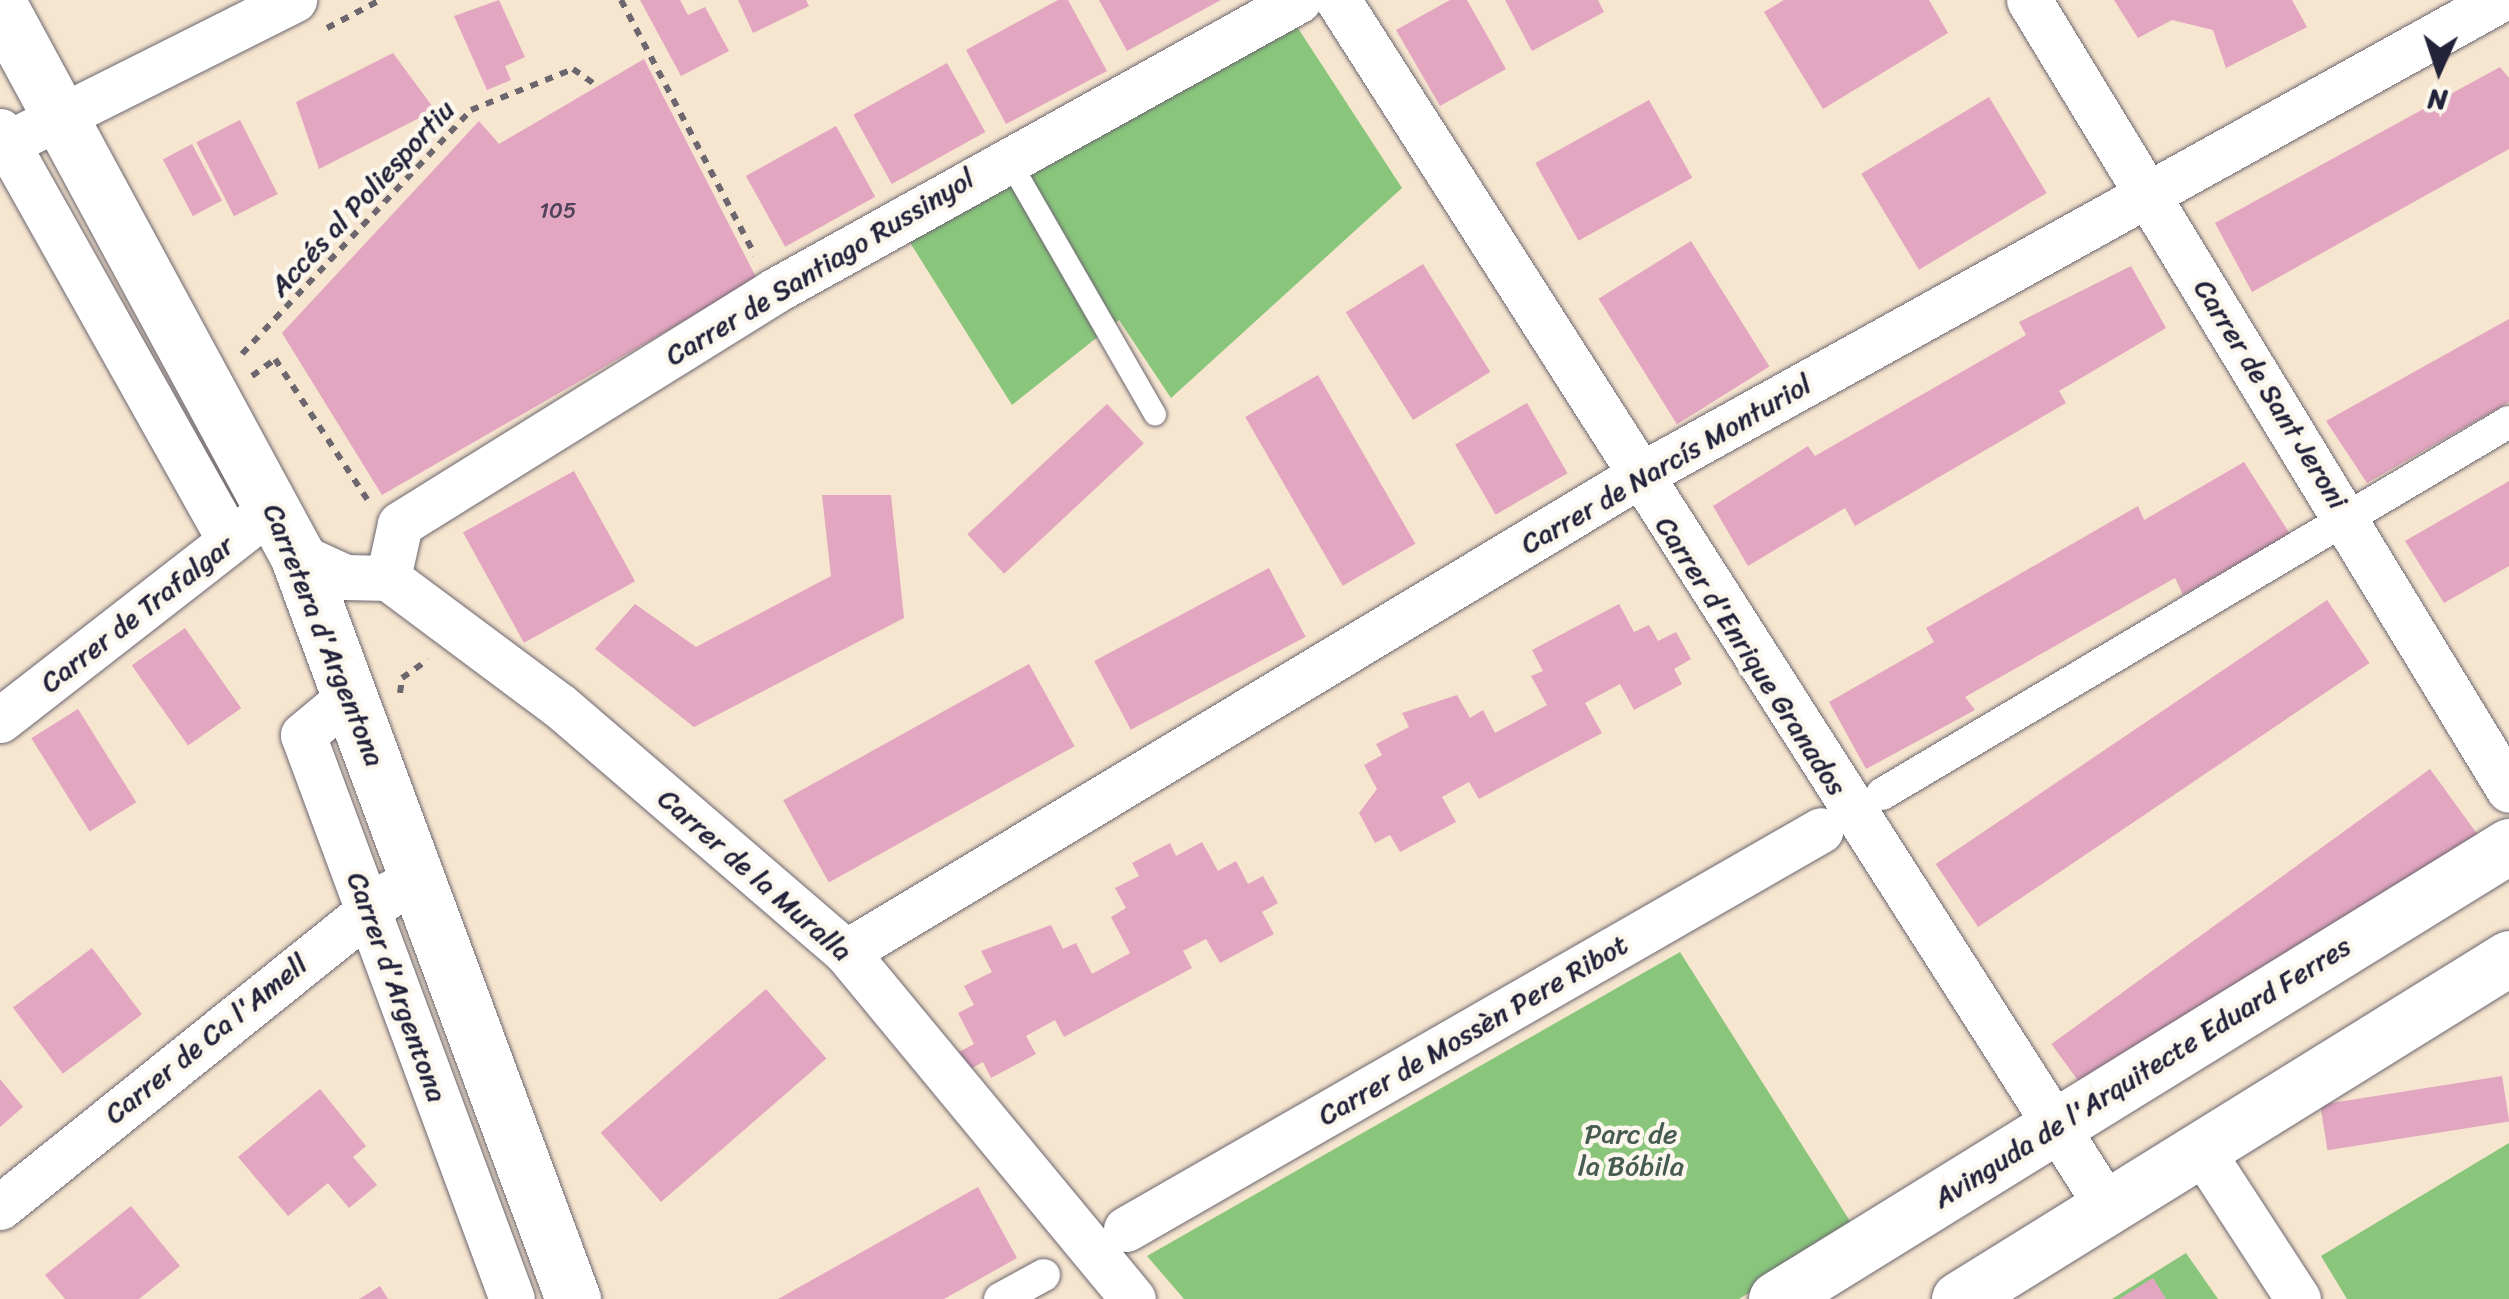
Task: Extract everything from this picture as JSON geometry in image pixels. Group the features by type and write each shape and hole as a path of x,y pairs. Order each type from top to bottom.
{"street":[{"path":"2,141 294,0"},
{"name":"Carrer de Santiago Russinyol","path":"388,578 400,524 774,291 1007,157 1299,0"},
{"name":"Carrer d'Enrique Granados","path":"1338,0 1635,478 2107,1206"},
{"name":"Carrer de Sant Jeroni","path":"2029,0 2347,517 2509,790"},
{"name":"Carrer de Narcís Monturiol","path":"846,952 1635,478 2499,0"},
{"name":"Carretera d'Argentona","path":"0,6 375,700 418,878 573,1299"},
{"name":"Carretera d'Argentona","path":"2,141 230,541"},
{"path":"1882,794 2509,422"},
{"path":"285,531 344,577 388,578"},
{"name":"Carrer de Trafalgar","path":"0,720 230,541 285,531"},
{"name":"Carrer de la Muralla","path":"388,578 560,706 846,952 1133,1299"},
{"name":"Carrer d'Argentona","path":"375,700 303,735 512,1299"},
{"name":"Carrer de Mossèn Pere Ribot","path":"1126,1229 1821,830"},
{"name":"Avinguda de l'Arquitecte Eduard Ferres","path":"1776,1299 2509,846"},
{"name":"Carrer de Ca l'Amell","path":"0,1206 368,908 418,878"},
{"path":"1959,1299 2509,958"},
{"path":"2200,1148 2298,1299"},
{"path":"1000,1299 1044,1275"}],"lane":[{"path":"1007,157 1154,414"}],"path":[{"path":"621,0 774,291"},
{"name":"Accés al Poliesportiu","path":"226,368 471,110 573,69 597,86"},
{"path":"258,372 275,359 353,488"},
{"path":"375,700 420,661 443,658"}],"green space":[{"path":"1294,22 1402,188 1171,398 1119,320 1012,405 909,241"},
{"name":"Parc de la Bóbila","path":"1680,952 1855,1229 1739,1299 1184,1299 1147,1256"},
{"path":"2509,1143 2509,1299 2347,1299 2321,1256"},
{"path":"2186,1253 2218,1299 2112,1299"}],"building":[{"path":"499,0 525,57 505,66 511,80 487,90 454,16"},
{"path":"640,0 680,0 688,15 705,7 729,51 681,76"},
{"path":"738,0 806,0 809,6 753,33"},
{"path":"1058,0 1068,0 1107,71 1006,124 966,50"},
{"path":"1099,0 1221,0 1127,51"},
{"path":"1450,0 1467,0 1506,69 1440,106 1396,30"},
{"path":"1505,0 1598,0 1604,12 1532,51"},
{"path":"1784,0 1929,0 1948,33 1823,109 1764,12"},
{"path":"2114,0 2292,0 2307,27 2226,68 2213,30 2172,20 2138,38"},
{"path":"393,53 435,110 319,169 296,102"},
{"path":"644,59 757,279 382,495 282,333 479,121 499,144"},
{"path":"947,63 985,132 892,184 853,115"},
{"path":"2500,67 2509,78 2509,149 2252,292 2215,223"},
{"path":"1989,97 2047,193 1919,270 1861,174"},
{"path":"1649,100 1692,178 1578,241 1535,163"},
{"path":"240,120 278,194 234,216 196,142"},
{"path":"836,126 875,197 785,247 746,176"},
{"path":"192,144 222,201 193,216 163,159"},
{"path":"1691,241 1769,367 1677,424 1599,299"},
{"path":"1423,264 1490,372 1413,420 1346,312"},
{"path":"2131,266 2166,328 2059,391 2066,403 1855,526 1845,508 1748,566 1713,506 1808,446 1815,456 2026,335 2019,322"},
{"path":"2509,319 2509,402 2367,483 2326,421"},
{"path":"1318,375 1416,544 1343,586 1245,417"},
{"path":"1527,403 1568,473 1496,515 1455,444"},
{"path":"1107,404 1144,443 1004,574 967,534"},
{"path":"2244,462 2290,534 2183,595 2175,578 1965,697 1975,710 1866,769 1829,702 1934,642 1926,628 2138,506 2144,520"},
{"path":"574,471 635,581 524,643 463,533"},
{"path":"2509,481 2509,566 2444,603 2405,541"},
{"path":"822,495 891,495 904,618 694,727 595,649 635,604 696,647 831,576"},
{"path":"1269,568 1306,637 1131,730 1094,661"},
{"path":"2327,600 2369,663 1978,927 1936,864"},
{"path":"1619,604 1634,632 1649,625 1658,641 1676,632 1691,659 1674,669 1682,684 1634,710 1620,684 1585,703 1602,733 1479,799 1469,782 1442,797 1456,822 1400,852 1390,835 1375,843 1359,813 1377,789 1364,765 1382,755 1376,744 1409,727 1402,713 1457,695 1470,718 1483,710 1495,733 1547,705 1531,676 1543,671 1532,650"},
{"path":"185,628 241,708 188,746 132,665"},
{"path":"1029,664 1075,746 829,882 783,800"},
{"path":"78,709 136,802 90,831 31,738"},
{"path":"2430,769 2479,837 2101,1112 2051,1044"},
{"path":"1202,842 1218,871 1236,861 1248,884 1263,876 1278,903 1262,912 1274,934 1220,963 1206,939 1183,951 1192,968 1064,1037 1055,1020 1026,1036 1036,1054 991,1078 983,1062 965,1072 955,1054 974,1044 958,1013 974,1005 964,986 992,972 981,951 1051,925 1063,949 1076,943 1092,974 1130,953 1111,917 1126,908 1115,888 1139,876 1132,863 1170,843 1176,856"},
{"path":"92,948 142,1014 63,1074 13,1008"},
{"path":"766,989 826,1058 661,1202 601,1133"},
{"path":"2502,1076 2509,1121 2327,1150 2320,1105"},
{"path":"0,1079 23,1107 0,1127"},
{"path":"320,1089 366,1146 353,1157 377,1185 349,1208 328,1183 288,1216 238,1157"},
{"path":"978,1187 1017,1258 944,1299 778,1299"},
{"path":"131,1206 180,1266 139,1299 65,1299 45,1275"},
{"path":"2153,1278 2166,1299 2119,1299"},
{"path":"380,1286 388,1299 359,1299"}]}
